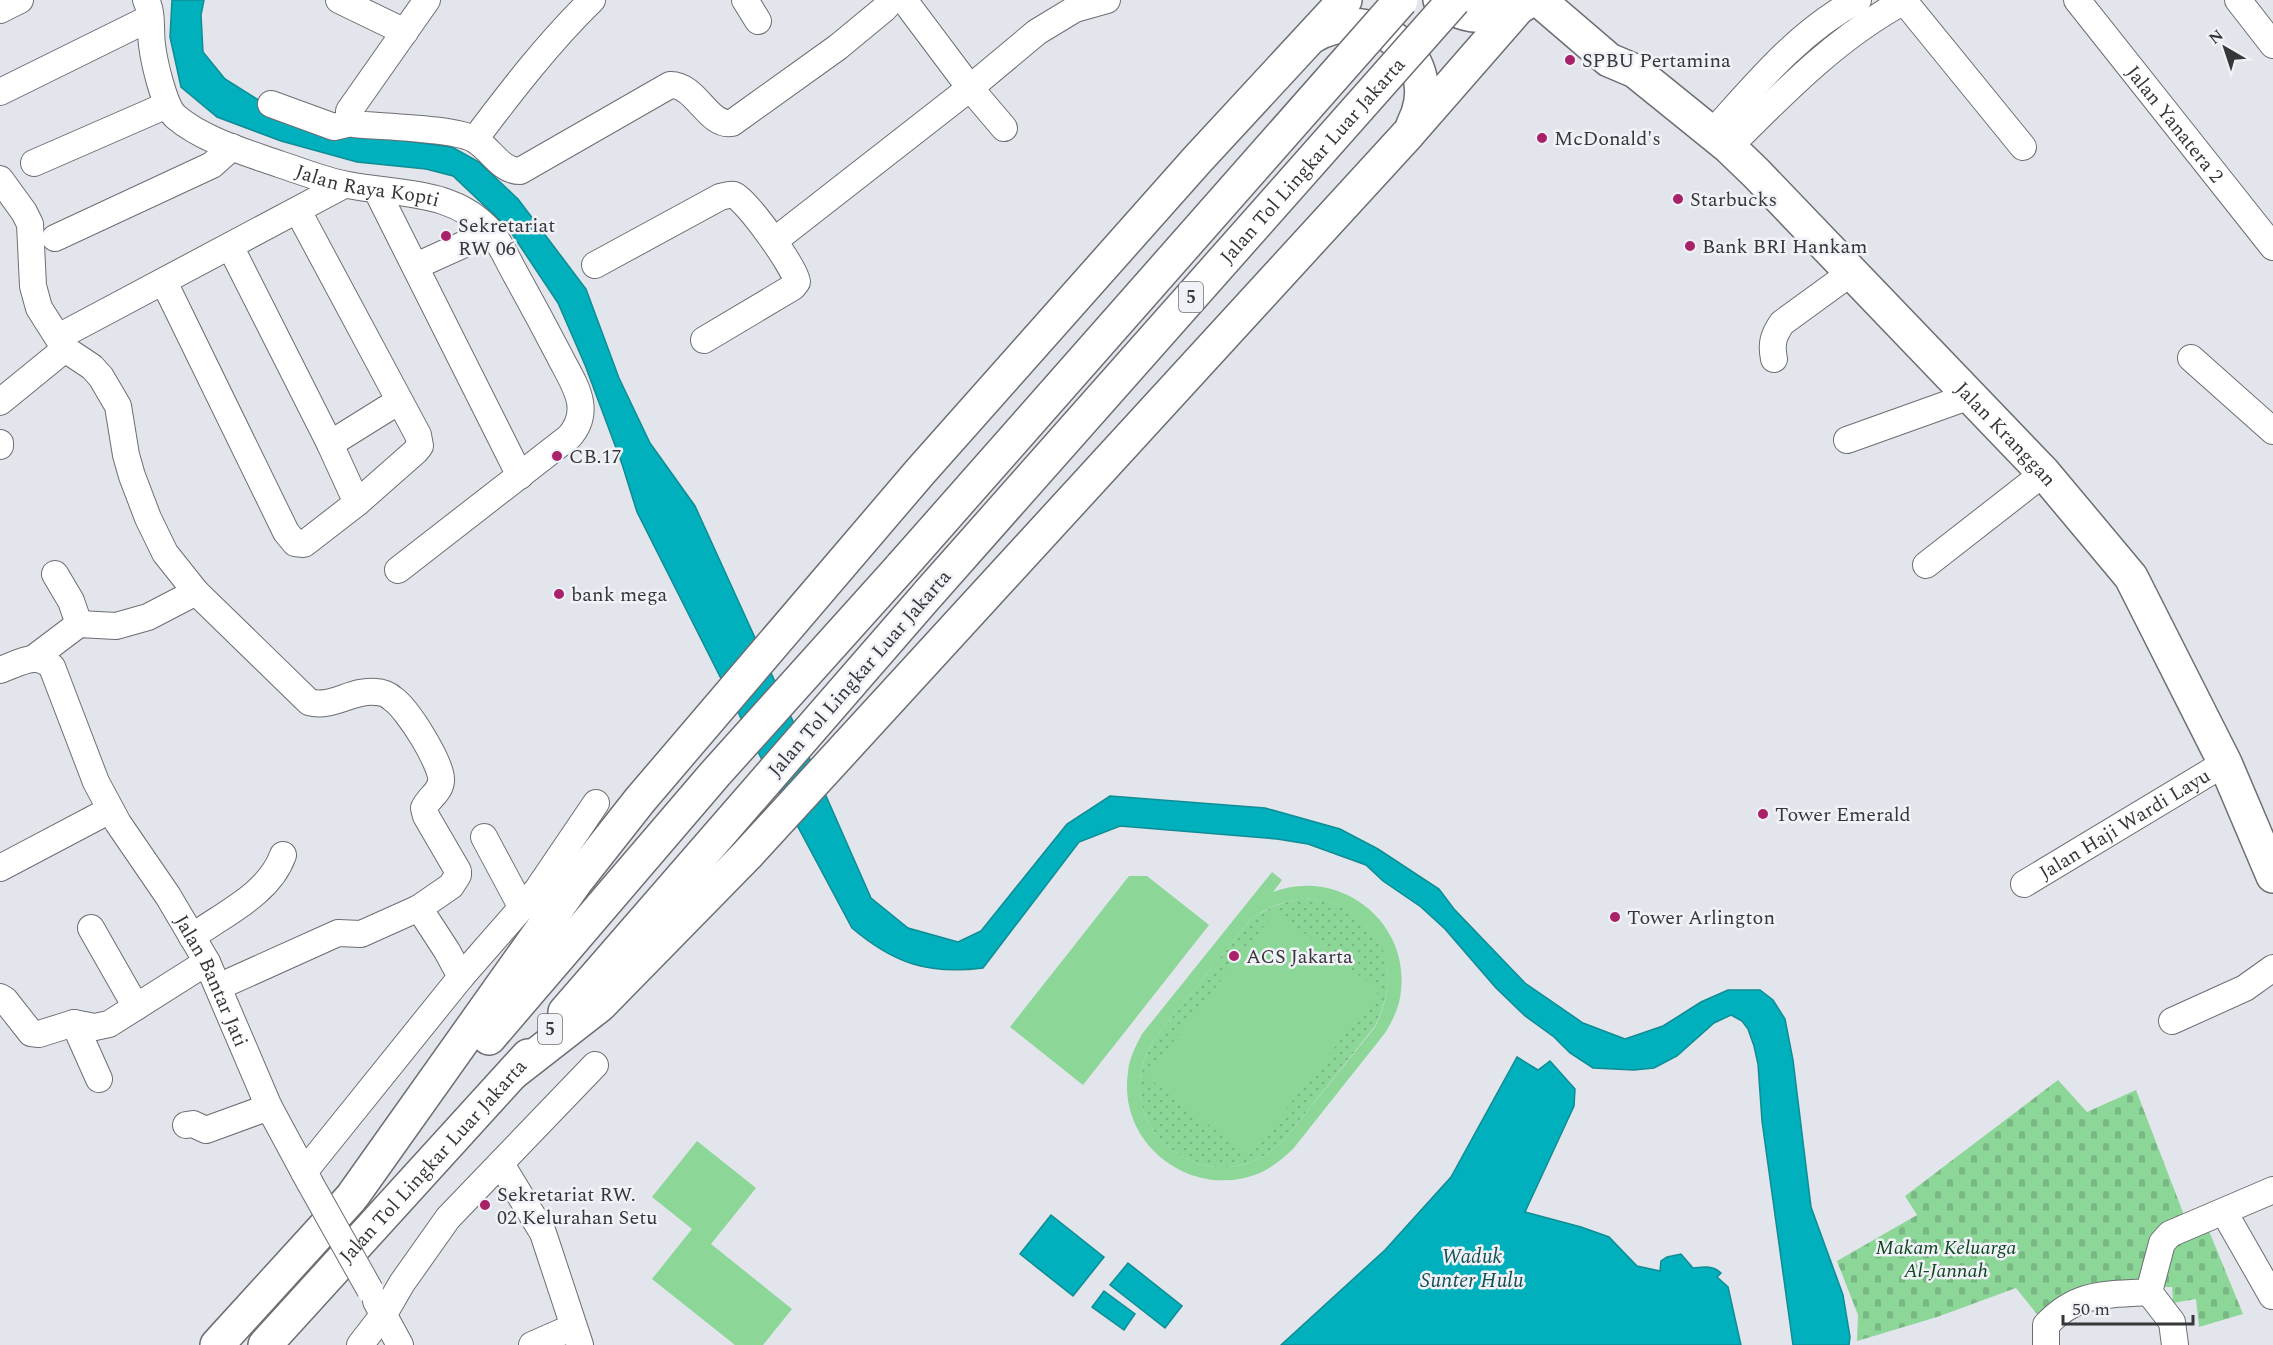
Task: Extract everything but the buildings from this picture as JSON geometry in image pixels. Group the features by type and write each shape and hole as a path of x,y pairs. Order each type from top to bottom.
{"main road":[{"path":"354,1194 578,880 640,800 928,463 1197,160 1345,0"},
{"name":"Jalan Tol Lingkar Luar Jakarta","path":"217,1345 354,1194 715,774 902,566 1401,0"},
{"path":"1440,0 1456,10 1480,16 1493,16 1548,2"},
{"name":"Jalan Tol Lingkar Luar Jakarta","path":"265,1345 513,1072 929,593 1454,0"},
{"path":"513,1072 600,1005 747,855 1409,133 1548,2"},
{"name":"Jalan Kranggan","path":"1548,2 1619,49 1635,71 1721,140 1852,272 2044,473 2131,577 2225,763 2273,876"},
{"path":"1309,39 1330,28 1353,23 1376,27 1405,46 1417,66 1422,89 1419,112 1409,133"}],"street":[{"path":"0,10 20,0"},
{"path":"339,0 405,32"},
{"path":"351,123 347,116 349,111 428,0"},
{"path":"475,140 516,85 557,36 592,0"},
{"path":"271,104 334,127 351,123 432,131 475,140 507,168 520,171 665,87 674,84 687,90 718,120 732,123 838,47 892,0"},
{"path":"904,0 970,88 1004,128"},
{"path":"774,241 970,88 1037,32 1075,9 1107,0"},
{"path":"1721,140 1768,70 1828,18 1858,0"},
{"name":"Jalan Yanatera 2","path":"2077,0 2273,248"},
{"path":"2238,0 2273,45"},
{"path":"1721,140 1858,27 1905,1 2023,147"},
{"path":"0,92 148,9 152,46 167,105 34,163"},
{"path":"1791,50 1808,70"},
{"name":"Jalan Raya Kopti","path":"167,105 173,115 184,124 232,147 344,185 377,191 409,193 453,204 466,211 491,232 569,376 579,397 581,410 580,420 569,437 398,570"},
{"path":"55,238 212,165 232,147"},
{"path":"0,178 30,224 35,299 46,321 101,377 118,406 126,454 148,518 165,553 196,592 309,702 323,704 354,694 379,692 394,699 420,734 441,773 440,786 426,804 424,812 456,865 458,875 456,881 446,891 419,908 362,934 338,933 218,987"},
{"path":"0,402 64,341 164,282 344,185"},
{"path":"377,191 519,476"},
{"path":"595,265 728,195 741,200 774,241 795,273 796,284 704,340"},
{"path":"164,282 286,532 295,543 304,544 357,503 420,446 418,435 298,211"},
{"path":"416,266 491,232"},
{"path":"231,246 357,503"},
{"path":"1773,359 1772,343 1775,332 1782,323 1852,272"},
{"path":"2192,358 2273,431"},
{"path":"1847,440 1970,396"},
{"path":"330,444 399,401"},
{"path":"1926,565 2044,473"},
{"path":"55,574 71,601 79,624"},
{"path":"0,670 34,658 79,624 116,626 148,617 196,592"},
{"name":"Jalan Bantar Jati","path":"34,658 47,662 56,674 83,751 110,810 207,962 269,1107 400,1345"},
{"name":"Jalan Haji Wardi Layu","path":"2024,884 2225,763"},
{"path":"307,1177 460,977 537,890 596,803"},
{"path":"0,868 110,810"},
{"path":"484,837 522,908"},
{"path":"192,937 256,894 274,874 283,855"},
{"path":"419,908 447,951 460,977"},
{"path":"91,928 136,1007"},
{"path":"0,997 5,1000 31,1033 39,1034 74,1023 101,1027 207,962"},
{"path":"2172,1021 2245,988 2273,968"},
{"path":"74,1023 99,1079"},
{"path":"360,1345 384,1314 402,1282 448,1218 595,1065"},
{"path":"186,1125 193,1124 206,1130 269,1107"},
{"path":"501,1164 543,1233 576,1336 532,1345"},
{"path":"2150,1292 2165,1238 2175,1231 2273,1190"},
{"path":"2224,1212 2272,1296"},
{"path":"2046,1345 2046,1325 2060,1311 2076,1301 2102,1294 2150,1292"},
{"path":"2150,1292 2172,1322 2175,1345"}],"green space":[{"path":"1272,872 1282,880 1273,892 1297,886 1322,887 1344,894 1364,905 1381,922 1394,942 1400,965 1401,990 1398,1007 1388,1028 1293,1149 1260,1173 1235,1180 1210,1179 1186,1173 1165,1160 1147,1143 1135,1123 1128,1098 1129,1067 1142,1034","holes":["1305,898 1330,903 1351,912 1367,925 1379,941 1386,959 1388,980 1384,1003 1375,1027 1284,1140 1266,1155 1234,1166 1215,1167 1178,1154 1163,1142 1151,1127 1143,1109 1140,1076 1153,1041 1251,919 1270,908 1297,899"]},
{"path":"1129,876 1147,876 1209,925 1083,1085 1010,1027"},
{"path":"1305,898 1330,903 1351,912 1368,925 1379,941 1386,959 1388,980 1384,1002 1375,1026 1284,1140 1270,1152 1254,1161 1234,1166 1215,1167 1178,1154 1163,1142 1151,1127 1143,1109 1140,1082 1147,1053 1153,1041 1251,919 1277,905"},
{"path":"1276,911 1379,991 1249,1156 1146,1076"},
{"name":"Makam Keluarga Al-Jannah","path":"2058,1080 2087,1112 2136,1090 2192,1236 2209,1231 2243,1314 2199,1327 2196,1299 2173,1303 2172,1287 2116,1288 2040,1318 2016,1288 1937,1317 1857,1341 1858,1315 1837,1261 1917,1215 1905,1196"},
{"path":"697,1141 756,1188 711,1244 792,1309 763,1345 735,1345 652,1279 692,1229 652,1197"}],"water":[{"path":"172,0 204,0 201,15 203,52 225,79 268,106 384,138 452,147 479,162 518,199 586,289 619,378 650,443 695,506 871,898 908,928 958,942 981,931 1067,824 1110,796 1265,808 1340,829 1378,849 1439,889 1454,909 1525,983 1583,1023 1625,1039 1663,1026 1701,1002 1728,990 1760,990 1773,1000 1785,1019 1793,1060 1811,1207 1843,1295 1850,1337 1849,1345 1793,1345 1762,1121 1758,1064 1748,1029 1742,1021 1731,1015 1714,1023 1677,1056 1654,1068 1634,1070 1593,1068 1570,1053 1554,1037 1525,1016 1496,988 1445,929 1421,907 1383,881 1366,865 1308,844 1277,839 1120,826 1079,842 983,968 945,970 912,964 882,950 852,928 759,754 637,512 622,464 585,365 558,303 508,228 453,176 426,169 357,162 281,141 217,117 181,87 170,37"},
{"name":"Waduk Sunter Hulu","path":"1517,1057 1538,1070 1550,1061 1575,1089 1574,1106 1525,1212 1609,1237 1637,1266 1660,1271 1661,1261 1681,1254 1693,1268 1708,1267 1718,1270 1721,1273 1717,1277 1728,1287 1741,1345 1281,1345 1385,1250 1451,1177"},
{"path":"1051,1215 1104,1257 1073,1296 1020,1254"},
{"path":"1128,1263 1182,1306 1165,1328 1110,1285"},
{"path":"1104,1291 1135,1314 1124,1330 1092,1307"}],"place":[{"name":"SPBU Pertamina","path":"1570,60"},
{"name":"McDonald's","path":"1542,138"},
{"name":"Starbucks","path":"1678,199"},
{"name":"Sekretariat RW 06","path":"446,236"},
{"name":"Bank BRI Hankam","path":"1690,246"},
{"name":"CB.17","path":"557,456"},
{"name":"bank mega","path":"559,594"},
{"name":"Tower Emerald","path":"1763,814"},
{"name":"Tower Arlington","path":"1615,917"},
{"name":"ACS Jakarta","path":"1234,956"},
{"name":"Sekretariat RW. 02 Kelurahan Setu","path":"485,1205"}]}
